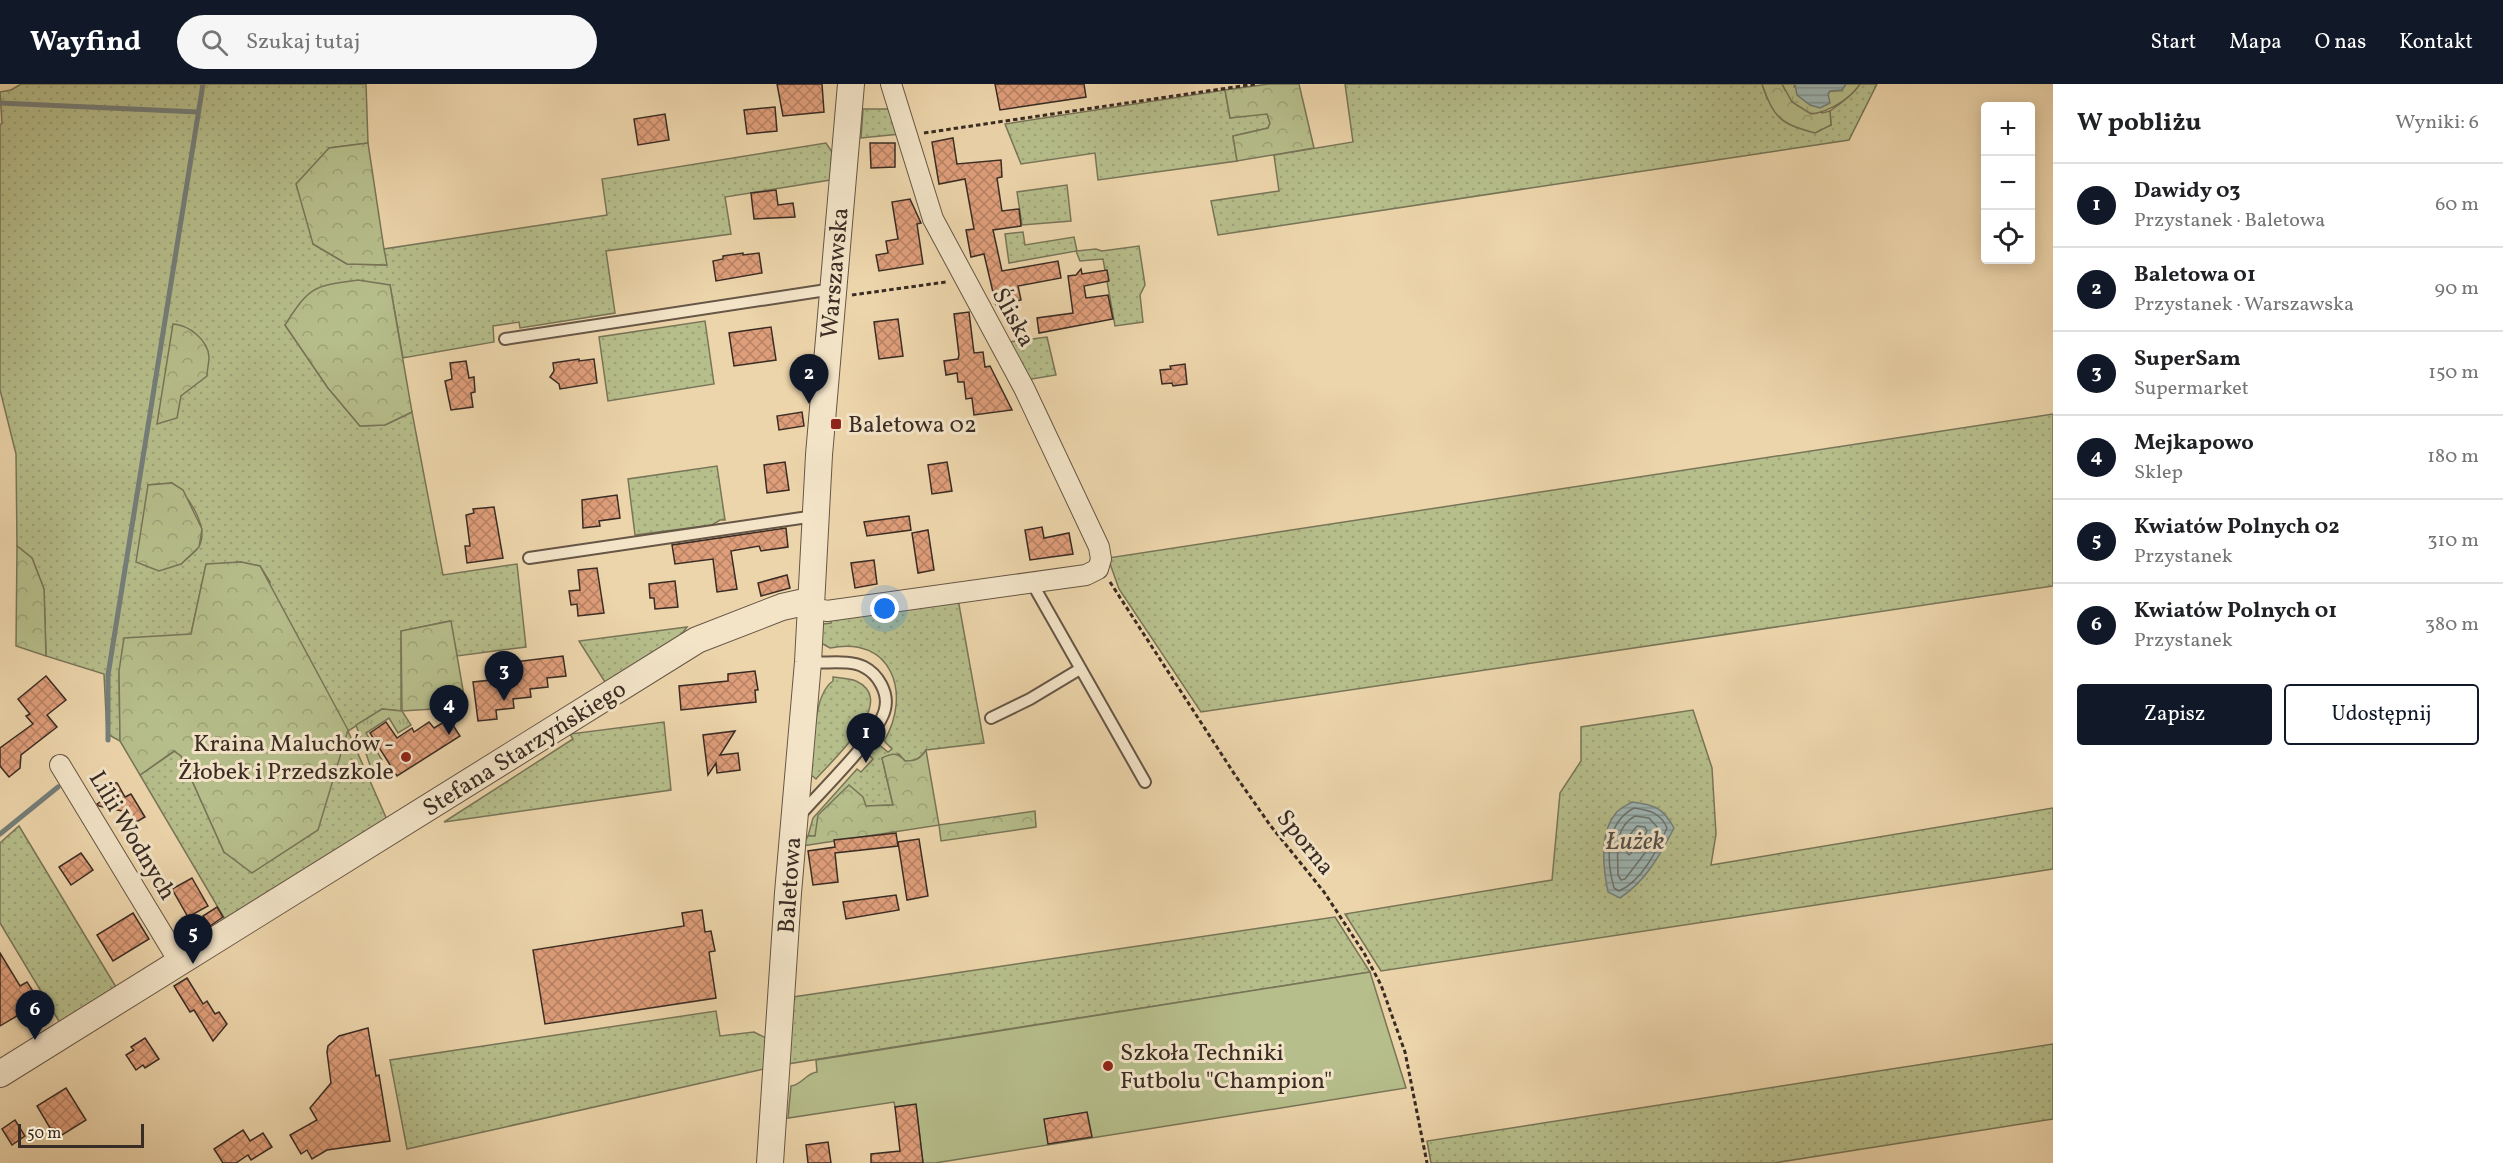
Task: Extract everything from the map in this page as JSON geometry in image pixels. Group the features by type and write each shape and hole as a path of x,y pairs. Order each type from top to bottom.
{"street":[{"name":"Warszawska","path":"810,607 815,516 851,84"},
{"name":"Śliska","path":"891,84 929,210 1024,388 1065,473 1099,547 1101,559 1098,569"},
{"name":"Stefana Starzyńskiego","path":"0,1074 697,640 788,605 800,603 827,611 1086,575 1098,569"},
{"name":"Baletowa","path":"770,1163 794,821 808,662 810,607"},
{"name":"Lilii Wodnych","path":"60,765 180,963"}],"lane":[{"path":"505,339 833,293"},
{"path":"529,558 815,516"},
{"path":"1032,583 1144,782"},
{"path":"794,821 877,728 886,709 881,683 864,667 854,664 808,662"},
{"path":"992,718 1030,699 1080,669"}],"path":[{"path":"907,136 1255,84"},
{"path":"833,293 964,279"},
{"name":"Sporna","path":"1098,569 1112,584 1246,792 1324,892 1364,953 1381,985 1405,1052 1427,1163"}],"green space":[{"path":"21,84 366,84 368,143 329,148 313,244 347,264 386,265 384,249 607,215 602,179 826,143 832,152 830,180 725,197 731,234 606,251 615,313 520,328 519,322 493,326 494,342 403,358 390,285 285,325 328,388 360,426 385,425 412,412 443,575 517,564 526,647 457,656 450,621 401,631 401,711 382,709 348,731 388,822 226,921 140,775 175,751 181,756 224,852 270,582 260,566 241,562 206,565 191,634 119,671 120,741 107,734 104,674 46,656 44,589 32,558 17,546 16,454 0,390 0,125 2,123 0,92 11,90","holes":["172,483 191,503 202,531 198,548 181,564 148,485"]},
{"path":"1269,84 1299,84 1314,148 1237,161 1233,136 1268,128 1270,123 1267,114 1230,118 1225,90"},
{"path":"1345,84 1762,84 1767,98 1831,125 1830,111 1860,84 1877,84 1849,140 1218,235 1211,201 1279,191 1274,155 1353,142"},
{"path":"1762,84 1782,84 1785,90 1822,113 1830,111 1831,125 1815,133 1786,123 1770,105"},
{"path":"1782,84 1795,84 1794,87 1828,94 1830,91 1842,90 1846,84 1860,84 1851,95 1838,104 1825,111 1811,114 1792,102"},
{"path":"1225,90 1230,118 1267,113 1270,123 1268,128 1233,136 1237,161 1098,180 1095,153 1021,164 1005,124"},
{"path":"863,109 891,109 900,134 861,138"},
{"path":"368,143 387,265 347,264 313,244 296,184 329,148"},
{"path":"1067,185 1071,221 1022,225 1017,192"},
{"path":"1023,232 1025,245 1074,237 1077,251 1096,249 1102,251 1139,246 1145,285 1140,295 1143,322 1115,326 1103,259 1080,261 1076,251 1009,263 1005,234"},
{"path":"358,280 390,285 412,412 385,425 360,426 328,388 285,325 301,302 314,290 331,284"},
{"path":"705,321 714,384 608,401 599,337"},
{"path":"173,324 191,330 205,345 209,357 207,376 181,396 177,418 157,424"},
{"path":"1047,337 1056,375 1026,380 1008,342"},
{"path":"2053,414 2053,586 1201,712 1119,589 1108,558"},
{"path":"717,466 725,520 712,525 635,535 628,479"},
{"path":"172,483 183,490 202,529 199,547 181,564 159,571 136,562 148,485"},
{"path":"17,546 32,558 44,589 46,656 16,646"},
{"path":"241,562 260,566 348,730 318,830 252,873 224,852 181,756 174,751 140,775 120,741 119,671 124,638 191,634 206,564"},
{"path":"958,599 984,743 926,750 912,761 905,761 899,754 882,758 893,805 866,806 815,836 808,836 813,818 857,769 861,772 873,759 869,755 878,744 888,752 892,749 884,741 892,723 896,705 896,687 891,672 882,659 869,650 851,646 830,648 821,643 823,624 831,623 832,618"},
{"path":"451,621 466,707 402,711 401,631"},
{"path":"687,627 681,635 605,682 579,641"},
{"path":"833,677 856,681 868,690 871,702 867,716 858,730 816,779 811,775 815,724 821,698 833,681"},
{"path":"382,709 402,711 411,725 398,733 389,718 366,733 382,760 371,768 356,725"},
{"path":"1693,710 1712,768 1716,834 1711,865 2053,808 2053,869 1381,971 1345,914 1552,880 1560,793 1581,761 1581,727"},
{"path":"664,722 671,790 444,822 573,739 570,734"},
{"path":"926,750 939,825 802,846 808,836 815,836 818,815 849,785 863,797 866,806 893,805 882,758 894,754 905,761 912,761"},
{"path":"1035,811 1036,827 941,841 939,825"},
{"path":"19,826 116,987 60,1023 0,923 0,843"},
{"path":"1335,917 1370,972 787,1064 793,997"},
{"name":"Szkoła Techniki Futbolu \"Champion\"","path":"1370,972 1406,1088 935,1163 923,1163 916,1105 895,1107 894,1102 788,1118 791,1086 817,1072 816,1060"},
{"path":"716,1011 720,1036 754,1032 766,1038 764,1069 407,1149 390,1060"},
{"path":"2053,1044 2053,1119 1774,1163 1431,1163 1427,1141"}],"water":[{"path":"1795,84 1846,84 1842,90 1830,91 1828,94 1830,103 1820,108 1810,105 1797,95"},
{"name":"Łużek","path":"1632,802 1646,804 1662,811 1674,828 1658,858 1645,876 1620,898 1608,892 1604,862 1605,840 1607,830 1616,813"}],"building":[{"path":"777,84 822,84 824,112 783,116"},
{"path":"995,84 1084,84 1086,97 1000,110"},
{"path":"775,107 777,131 747,134 744,110"},
{"path":"665,114 669,140 638,145 634,119"},
{"path":"953,138 957,164 1001,160 1002,177 997,178 1002,211 1019,209 1021,226 993,230 1002,271 1058,261 1061,278 1018,286 1021,300 996,305 984,254 971,257 966,230 974,229 965,179 939,184 932,142"},
{"path":"870,143 895,143 895,167 871,168"},
{"path":"776,190 778,205 793,203 795,217 754,219 751,193"},
{"path":"910,199 921,223 917,224 923,264 879,271 876,255 888,253 886,241 898,239 892,202"},
{"path":"743,253 743,255 759,253 762,273 716,281 713,261 723,259 723,256"},
{"path":"1081,269 1082,274 1107,270 1109,281 1084,286 1086,298 1108,295 1113,319 1039,333 1037,318 1073,313 1068,276 1076,275"},
{"path":"969,312 974,353 983,352 985,367 990,366 1012,410 974,415 972,398 966,399 964,382 958,382 957,373 946,375 944,361 958,359 959,355 954,314"},
{"path":"898,319 903,356 879,359 874,322"},
{"path":"771,327 776,360 734,366 729,333"},
{"path":"579,359 579,361 594,359 597,383 560,389 559,384 550,377 554,371 553,363"},
{"path":"466,361 469,378 474,377 475,392 471,393 473,407 451,410 445,381 452,379 450,363"},
{"path":"1185,364 1187,384 1173,386 1172,383 1162,384 1160,370"},
{"path":"802,412 804,426 779,430 777,416"},
{"path":"785,462 789,490 767,493 764,465"},
{"path":"947,462 952,491 932,494 928,465"},
{"path":"617,495 620,518 599,521 600,526 583,528 582,500"},
{"path":"494,507 503,558 467,563 465,546 470,546 466,515 474,513 473,509"},
{"path":"909,516 911,530 867,536 864,522"},
{"path":"1042,527 1044,538 1069,533 1073,554 1030,560 1025,530"},
{"path":"786,528 788,547 761,551 759,546 731,551 737,589 717,592 713,559 675,564 672,545"},
{"path":"928,530 934,570 918,573 912,533"},
{"path":"874,560 877,584 855,588 851,563"},
{"path":"597,568 604,613 578,616 577,604 571,605 569,591 580,590 578,570"},
{"path":"787,575 790,588 761,596 758,583"},
{"path":"675,581 678,607 655,609 654,598 650,598 649,584"},
{"path":"563,656 566,676 547,678 548,687 530,689 531,697 513,699 514,708 496,710 497,719 478,721 473,682 491,680 489,665"},
{"path":"755,671 758,690 755,690 756,702 681,710 679,686 728,681 728,674"},
{"path":"46,676 66,700 47,715 57,727 21,755 20,768 9,777 0,766 0,748 33,724 26,716 30,714 18,699"},
{"name":"Kraina Maluchów - Żłobek i Przedszkole","path":"449,719 460,736 397,776 370,733 386,722 397,738 412,728 414,732 429,722 434,728"},
{"path":"735,731 720,755 738,753 740,770 717,773 716,763 708,775 703,735"},
{"path":"107,782 117,783 125,797 131,794 145,817 131,825 122,811 99,806 97,804 103,800 98,792 99,786"},
{"path":"896,833 898,846 835,853 838,882 813,885 808,851 835,847 834,840"},
{"path":"919,839 928,896 907,900 898,842"},
{"path":"81,853 93,870 71,885 59,867"},
{"path":"192,878 208,906 188,917 172,889"},
{"path":"896,895 899,910 846,919 843,902"},
{"path":"217,907 223,917 210,926 203,916"},
{"path":"702,910 705,932 711,931 715,951 709,952 716,998 545,1024 533,950 684,926 682,913"},
{"path":"133,913 149,939 113,961 97,935"},
{"path":"0,953 20,986 27,982 38,999 20,1011 22,1013 0,1026"},
{"path":"187,978 203,1004 207,1001 215,1014 219,1012 227,1024 213,1041 194,1010 190,1012 174,986"},
{"path":"368,1028 376,1076 379,1075 390,1141 327,1150 312,1159 307,1150 301,1154 290,1135 317,1120 310,1108 331,1083 328,1046 339,1036"},
{"path":"145,1038 159,1059 145,1068 143,1065 136,1070 126,1055 134,1050 131,1047"},
{"path":"66,1088 86,1120 62,1135 58,1129 50,1128 37,1106"},
{"path":"916,1104 923,1163 871,1163 871,1154 900,1151 895,1107"},
{"path":"1087,1112 1092,1137 1048,1144 1044,1119"},
{"path":"15,1120 25,1136 12,1145 2,1129"},
{"path":"243,1130 250,1141 263,1133 272,1147 251,1160 248,1155 236,1163 223,1163 214,1149"},
{"path":"828,1142 831,1163 808,1163 806,1145"}],"waterway":[{"path":"108,740 108,675 203,84"},
{"path":"0,103 198,112"},
{"path":"0,834 58,787"}],"place":[{"name":"Baletowa 01","path":"809,404"},
{"name":"Baletowa 02","path":"836,424"},
{"name":"SuperSam","path":"504,701"},
{"name":"Mejkapowo","path":"449,735"},
{"name":"Kraina Maluchów - Żłobek i Przedszkole","path":"406,757"},
{"name":"Dawidy 03","path":"866,763"},
{"name":"Kwiatów Polnych 02","path":"193,964"},
{"name":"Kwiatów Polnych 01","path":"35,1040"},
{"name":"Szkoła Techniki Futbolu \"Champion\"","path":"1108,1066"}]}
